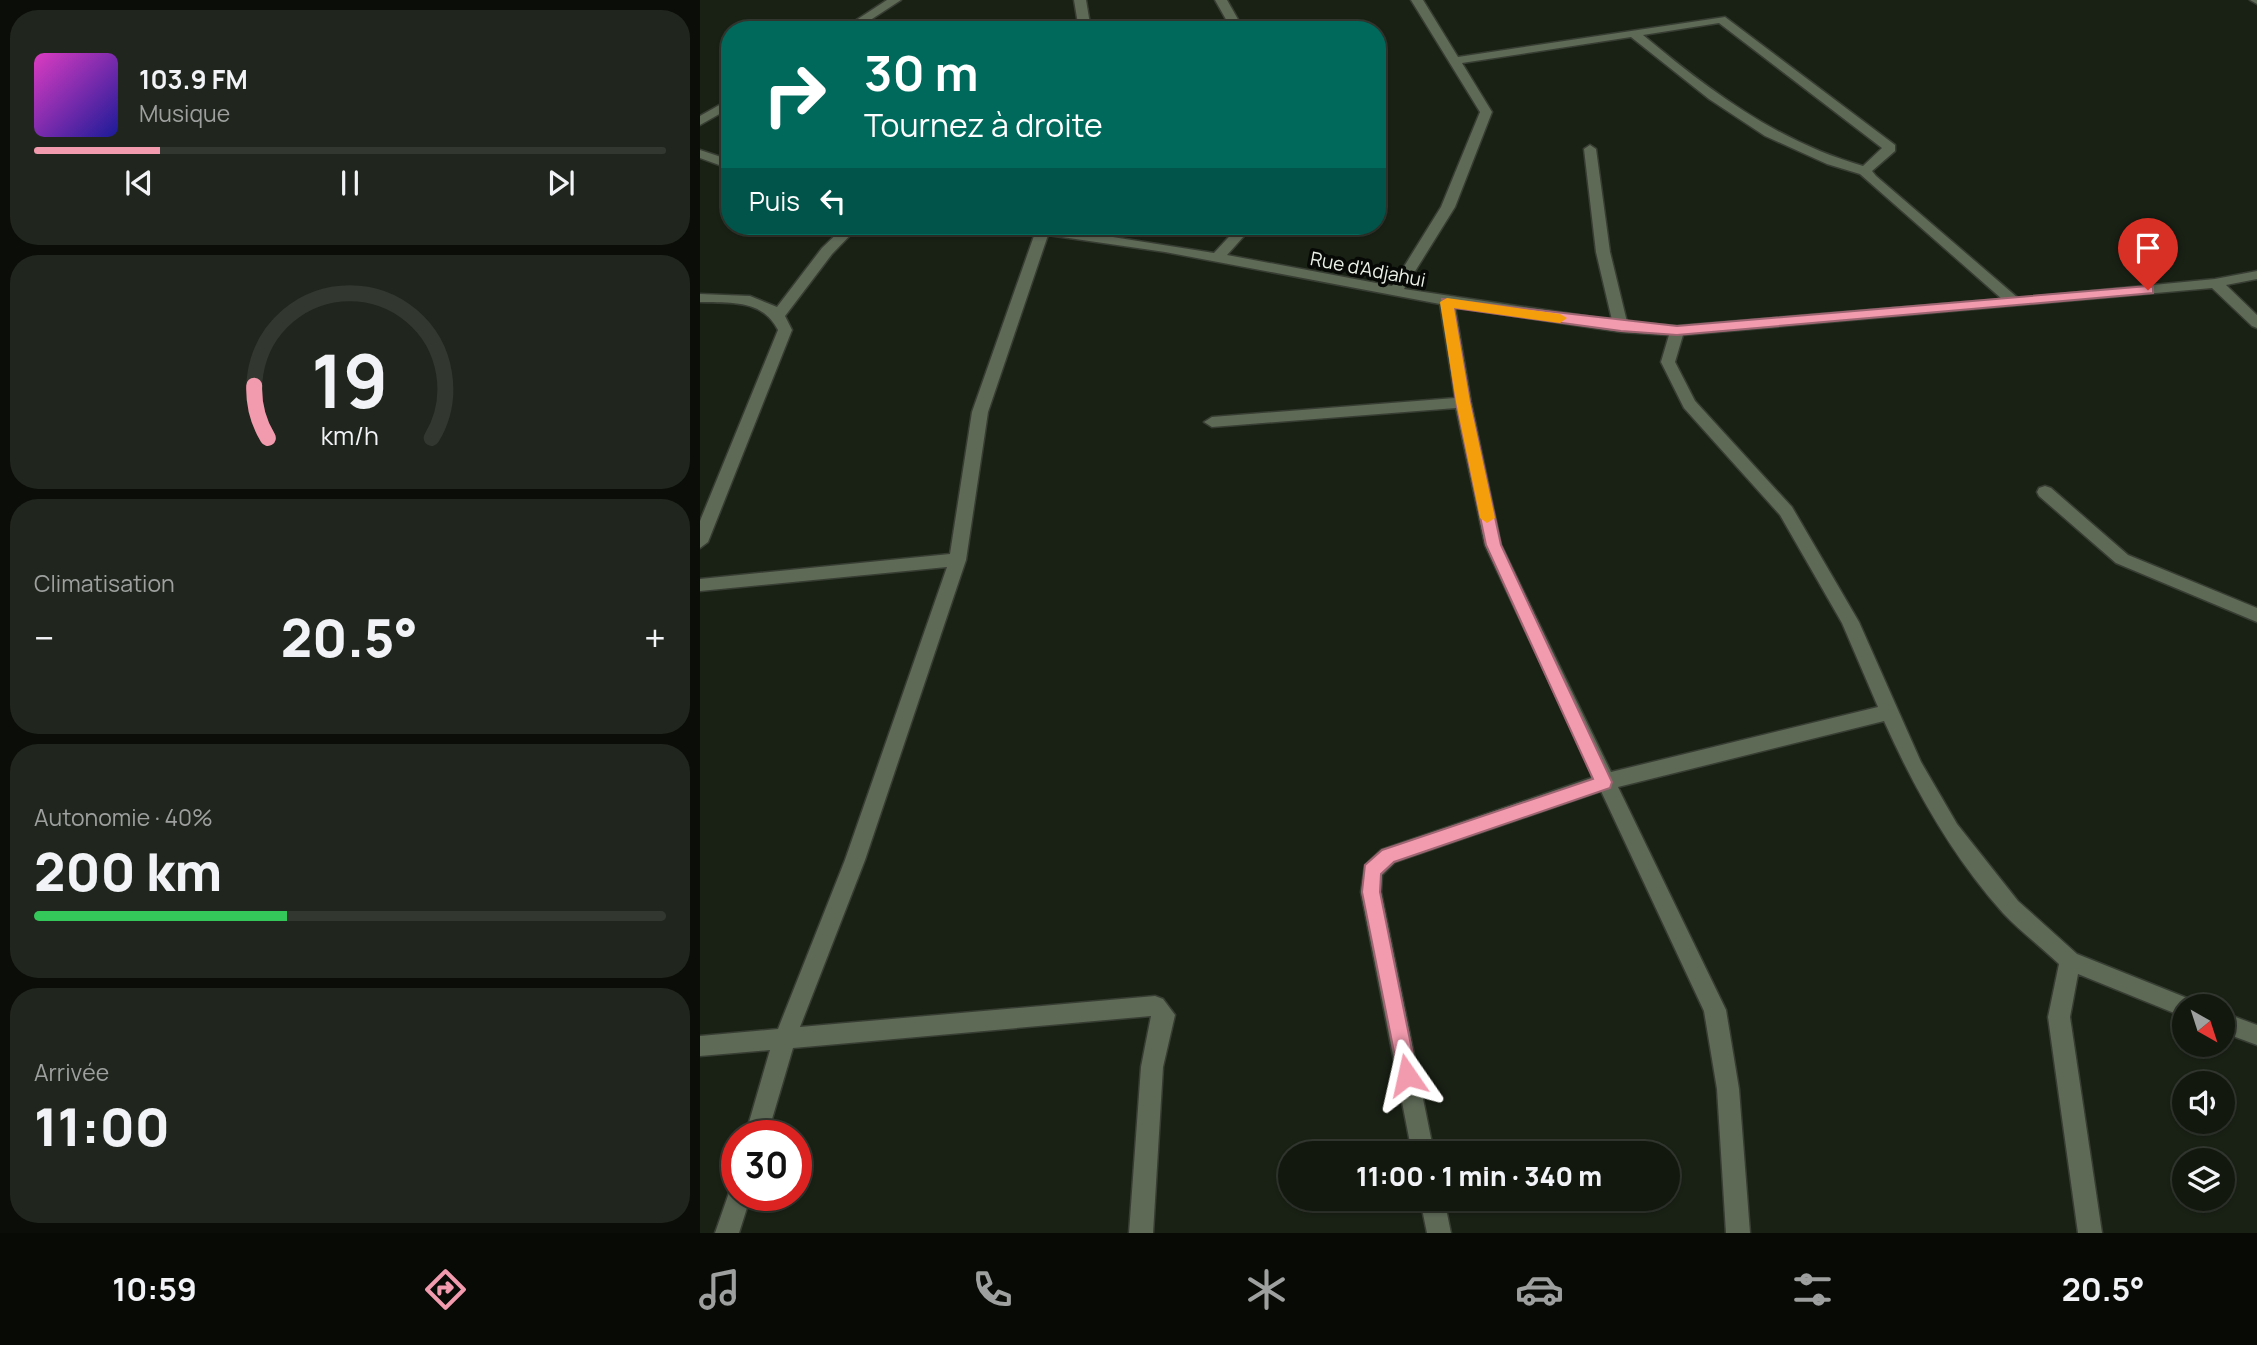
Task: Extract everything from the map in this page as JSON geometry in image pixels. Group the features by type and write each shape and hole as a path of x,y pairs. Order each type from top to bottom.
{"street":[{"path":"861,21 895,0"},
{"path":"1080,0 1083,21"},
{"path":"1221,0 1233,21"},
{"path":"1394,293 1422,257 1468,167 1486,112 1417,0"},
{"path":"1453,61 1721,19 1890,148 1864,171"},
{"path":"1633,32 1715,100 1800,152 1864,171 2015,303"},
{"path":"700,121 721,108"},
{"path":"1590,149 1603,252 1621,327"},
{"path":"700,154 721,162"},
{"path":"779,314 827,251 843,235"},
{"path":"761,1120 785,1038 855,860 958,560 980,412 1041,235"},
{"name":"Rue d'Adjahui","path":"1078,235 1140,244 1447,302 1621,327 1677,331 2015,303 2215,283 2257,275"},
{"path":"1138,235 1140,244"},
{"path":"1217,258 1238,235"},
{"path":"2215,283 2257,323"},
{"path":"700,298 740,299 767,305 779,314 785,330 700,542"},
{"path":"1447,302 1463,402 1493,545 1715,1010 1728,1089 1738,1233"},
{"path":"1677,331 1668,362 1689,404 1786,510 1850,622 1913,765 1950,830 2011,907 2070,961 2172,1002"},
{"path":"1212,422 1463,402"},
{"path":"2045,492 2122,559 2257,615"},
{"path":"700,585 958,560"},
{"path":"1421,1141 1371,892 1372,871 1388,856 1604,782 1889,712"},
{"path":"2070,961 2059,1017 2090,1233"},
{"path":"700,1046 1155,1006 1164,1015 1152,1067 1141,1233"},
{"path":"2235,1027 2257,1035"},
{"path":"727,1233 734,1211"},
{"path":"1434,1211 1439,1233"}],"slow traffic":[{"path":"1487,518 1463,402 1447,302 1560,318"}],"route":[{"path":"1407,1075 1371,892 1372,871 1388,856 1604,782 1493,545 1463,402 1447,302 1621,327 1677,331 2148,290"}]}
